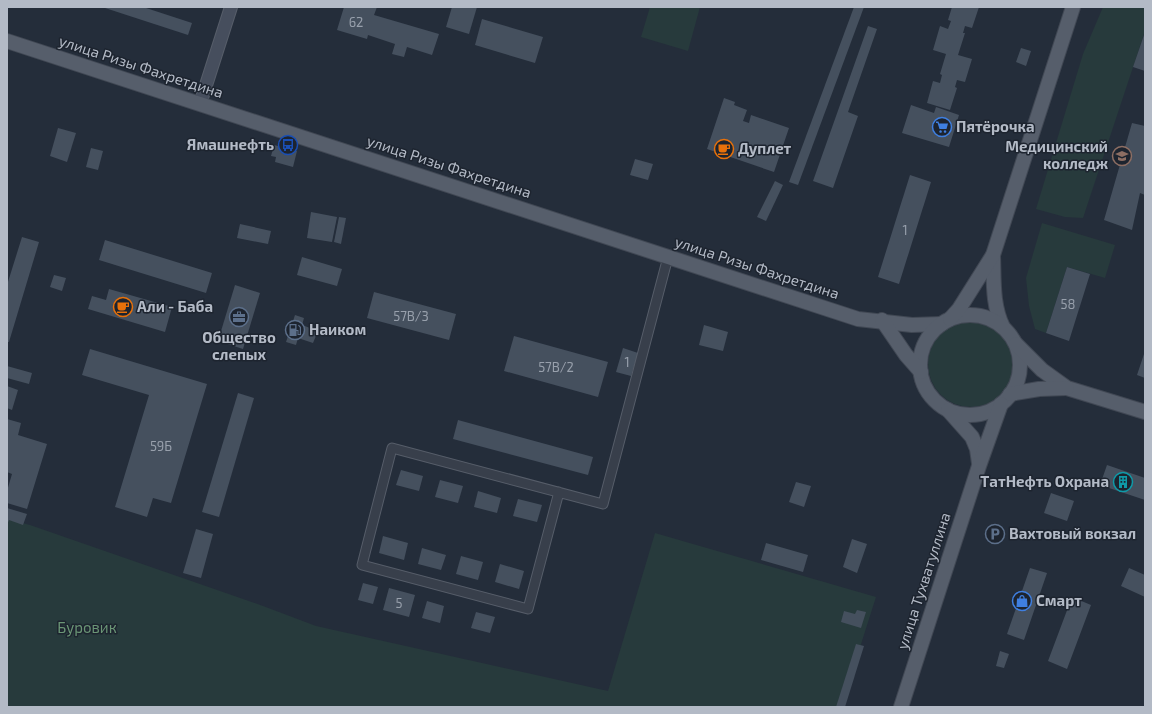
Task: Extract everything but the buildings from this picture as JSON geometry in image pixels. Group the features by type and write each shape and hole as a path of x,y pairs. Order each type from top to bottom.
{"main road":[{"path":"979,466 977,449 972,437 963,425 947,409 937,402 930,394 924,383 921,372 921,358 924,345 932,333 959,309 993,255 1073,7"},
{"name":"улица Ризы Фахретдина","path":"7,41 858,318 912,325 946,321"},
{"path":"947,409 958,413 969,414 991,410 1005,399 1014,387 1019,370 1018,352 1010,335 998,318 994,297 993,255"},
{"path":"946,321 963,315 978,315 991,319 1003,327"},
{"path":"882,320 906,355 921,372"},
{"path":"1015,344 1042,370 1067,388 1145,412"},
{"path":"1005,399 1039,389 1067,388"},
{"name":"улица Тухватуллина","path":"901,707 979,466 1005,399"}],"street":[{"path":"200,104 231,7"},
{"path":"559,492 528,609 362,565 392,448 559,492 602,504 668,256"}],"green space":[{"path":"650,7 700,7 688,51 641,37"},
{"path":"1103,7 1145,7 1145,31 1083,218 1065,217 1036,209 1083,54"},
{"path":"1042,223 1115,245 1105,278 1067,267 1046,333 1035,329 1029,306 1026,278"},
{"path":"971,321 987,324 995,328 1007,340 1011,348 1014,364 1011,380 1007,388 995,400 987,404 971,407 955,404 947,400 935,388 931,380 928,364 931,348 935,340 947,328 955,324"},
{"name":"Буровик","path":"7,519 30,525 263,606 316,626 608,691 655,533 876,597 841,707 7,707"}],"place":[{"name":"Пятёрочка","path":"942,127"},
{"name":"Ямашнефть","path":"288,145"},
{"name":"Дуплет","path":"724,149"},
{"name":"Медицинский колледж","path":"1122,156"},
{"name":"Али - Баба","path":"123,307"},
{"name":"Общество слепых","path":"239,317"},
{"name":"Наиком","path":"295,330"},
{"name":"ТатНефть Охрана","path":"1123,482"},
{"name":"Вахтовый вокзал","path":"995,534"},
{"name":"Смарт","path":"1022,601"}]}
